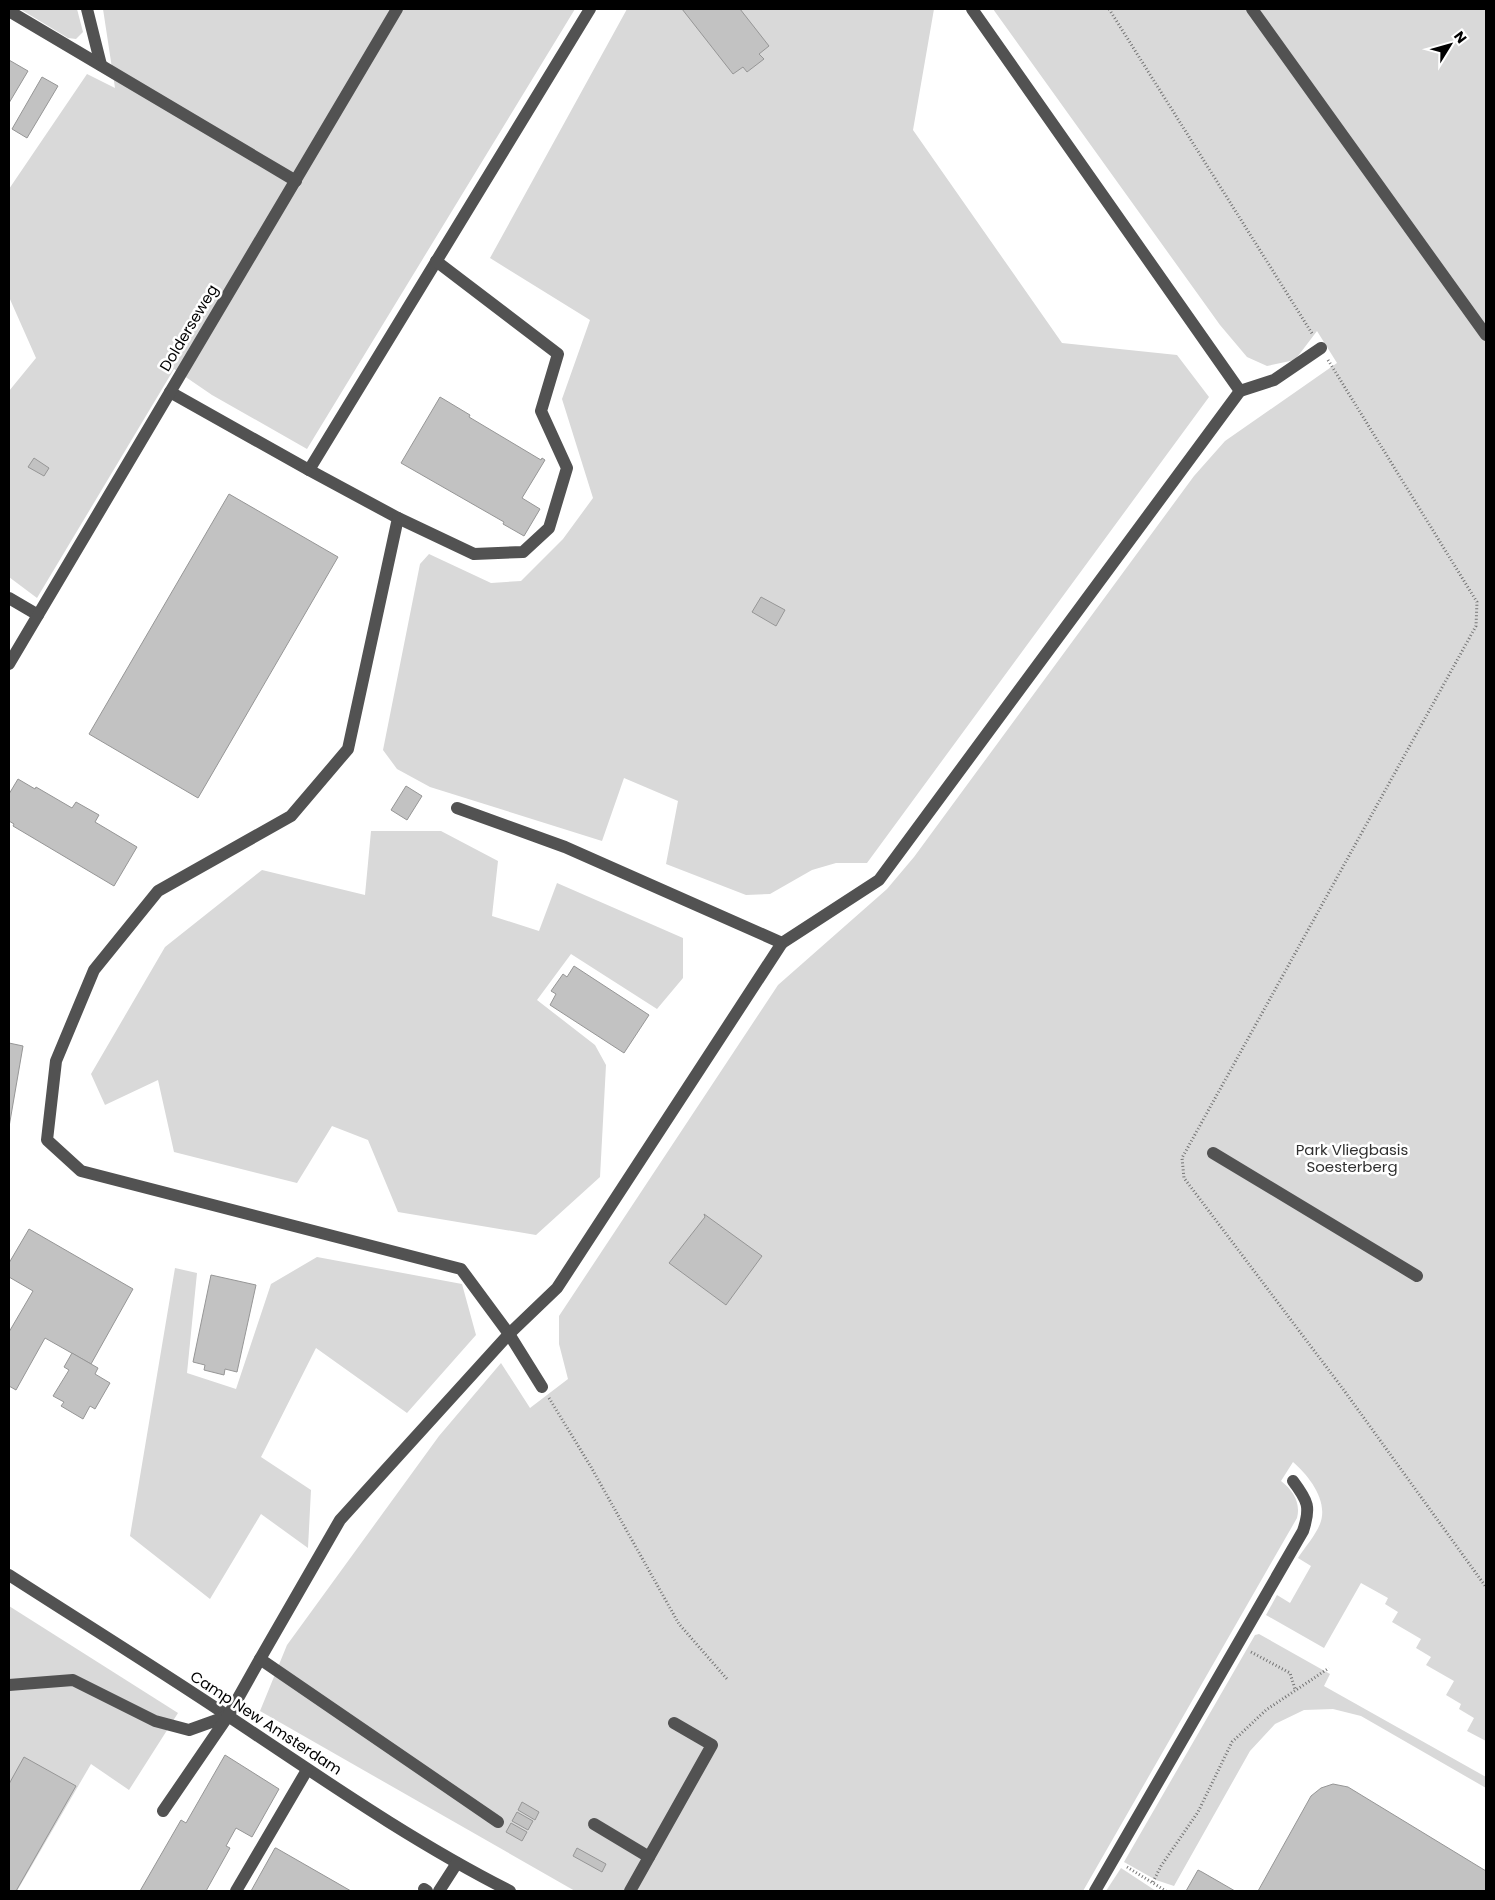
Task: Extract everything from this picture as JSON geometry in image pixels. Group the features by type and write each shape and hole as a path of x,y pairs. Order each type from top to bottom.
{"lane":[{"path":"86,9 101,66"},
{"name":"Dolderseweg","path":"9,664 397,9"},
{"path":"309,470 590,9"},
{"path":"972,9 1240,392"},
{"path":"1252,9 1486,335"},
{"path":"9,11 296,181"},
{"path":"170,392 398,518 474,554 523,552 549,528 567,468 541,411 558,354 436,261"},
{"path":"163,1811 228,1716 340,1520 509,1334 556,1288 782,943 879,880 1240,392 1274,380 1321,348"},
{"path":"398,518 348,749 291,816 158,891 94,970 56,1061 47,1140 81,1171 461,1269 509,1334 542,1387"},
{"path":"9,598 38,615"},
{"path":"457,808 565,847 782,943"},
{"path":"1214,1153 1417,1276"},
{"path":"1095,1891 1303,1531 1308,1513 1306,1498 1293,1481"},
{"name":"Camp New Amsterdam","path":"9,1575 228,1716 307,1770 457,1863 510,1891"},
{"path":"260,1659 498,1822"},
{"path":"9,1686 73,1680 155,1721 189,1730 228,1716"},
{"path":"630,1891 712,1745 674,1723"},
{"path":"236,1891 287,1813 307,1770"},
{"path":"594,1824 649,1856"},
{"path":"439,1891 457,1863"}],"path":[{"path":"1109,9 1477,602 1476,626 1182,1158 1184,1178 1342,1389 1486,1587"},
{"path":"542,1387 591,1467 679,1624 726,1679"},
{"path":"1237,1645 1290,1673 1295,1690"},
{"path":"1153,1882 1161,1866 1198,1812 1232,1742 1266,1710 1329,1668"},
{"path":"1113,1859 1166,1891"}],"green space":[{"path":"20,9 77,9 83,32 76,39 68,38"},
{"path":"103,9 575,9 307,449 212,395 174,369 37,598 9,577 9,391 36,358 9,297 9,189 87,74 115,88"},
{"path":"627,9 934,9 913,130 1062,343 1177,355 1209,397 867,863 836,863 812,870 770,894 746,895 666,864 678,801 624,778 602,841 430,787 397,769 383,750 420,564 429,554 491,583 521,581 563,539 593,498 562,399 590,320 490,258"},
{"name":"Park Vliegbasis Soesterberg","path":"993,9 1486,9 1486,1741 1467,1731 1474,1718 1459,1709 1461,1704 1446,1695 1454,1681 1426,1665 1431,1657 1416,1648 1421,1639 1392,1622 1398,1612 1385,1604 1388,1598 1361,1583 1324,1648 1266,1615 1277,1595 1290,1603 1311,1566 1298,1558 1313,1537 1320,1524 1322,1515 1320,1498 1316,1490 1305,1474 1293,1462 1281,1481 1295,1497 1298,1507 1297,1518 1083,1891 575,1891 260,1711 287,1645 439,1436 501,1363 530,1408 568,1379 559,1344 559,1316 778,985 887,889 914,857 1194,476 1225,441 1337,363 1317,331 1295,360 1267,366 1247,357 1220,325"},
{"path":"371,831 441,831 498,861 492,916 539,931 557,883 683,938 683,978 657,1009 571,954 537,1000 595,1045 606,1065 600,1177 536,1235 398,1212 368,1140 332,1126 297,1183 174,1152 158,1080 105,1105 91,1074 165,947 262,870 365,895"},
{"path":"317,1257 462,1284 476,1335 407,1413 316,1348 261,1457 311,1490 308,1548 261,1514 210,1599 130,1536 175,1268 197,1273 187,1373 236,1389 271,1284"},
{"path":"9,1606 178,1713 129,1790 91,1764 17,1891 9,1891"},
{"path":"1259,1634 1330,1674 1324,1686 1486,1777 1486,1788 1361,1716 1333,1709 1304,1710 1275,1724 1250,1751 1174,1886 1156,1880 1124,1862 1255,1635"},
{"path":"1121,1868 1156,1891 1106,1891"}],"building":[{"path":"682,9 740,9 769,46 759,54 764,59 747,72 743,67 733,74"},
{"path":"9,60 28,71 9,103"},
{"path":"42,77 58,86 27,138 12,129"},
{"path":"440,397 470,415 469,417 541,460 542,458 545,460 522,498 540,509 524,536 503,524 504,522 401,463"},
{"path":"34,458 49,468 44,476 28,467"},
{"path":"229,494 338,557 198,798 89,734"},
{"path":"761,597 785,610 776,626 752,612"},
{"path":"18,779 72,808 76,802 99,815 95,822 137,847 114,886 13,826 14,824 9,821 9,794"},
{"path":"406,786 422,796 407,820 391,810"},
{"path":"574,966 649,1015 624,1053 550,1005 556,994 551,991 563,974 567,977"},
{"path":"9,1043 23,1046 9,1127"},
{"path":"704,1214 762,1256 726,1305 669,1263 705,1217"},
{"path":"29,1229 133,1289 91,1364 45,1338 16,1390 9,1386 9,1332 33,1291 9,1277 9,1263"},
{"path":"211,1275 256,1285 237,1372 225,1369 224,1375 204,1370 205,1365 193,1362"},
{"path":"72,1353 98,1368 95,1374 110,1383 95,1409 90,1406 83,1419 61,1406 64,1402 53,1396 69,1370 64,1367"},
{"path":"225,1755 279,1789 252,1837 236,1828 226,1846 230,1848 206,1891 140,1891 181,1820 186,1823"},
{"path":"24,1757 76,1786 16,1891 9,1891 9,1784"},
{"path":"1333,1784 1348,1787 1486,1871 1486,1891 1258,1891 1311,1796 1321,1788"},
{"path":"522,1802 539,1812 535,1820 518,1810"},
{"path":"517,1812 533,1821 528,1830 512,1821"},
{"path":"511,1823 527,1832 522,1841 506,1832"},
{"path":"276,1848 351,1891 251,1891"},
{"path":"577,1848 606,1864 602,1872 573,1856"},
{"path":"1198,1870 1202,1872 1235,1891 1186,1891"}]}
